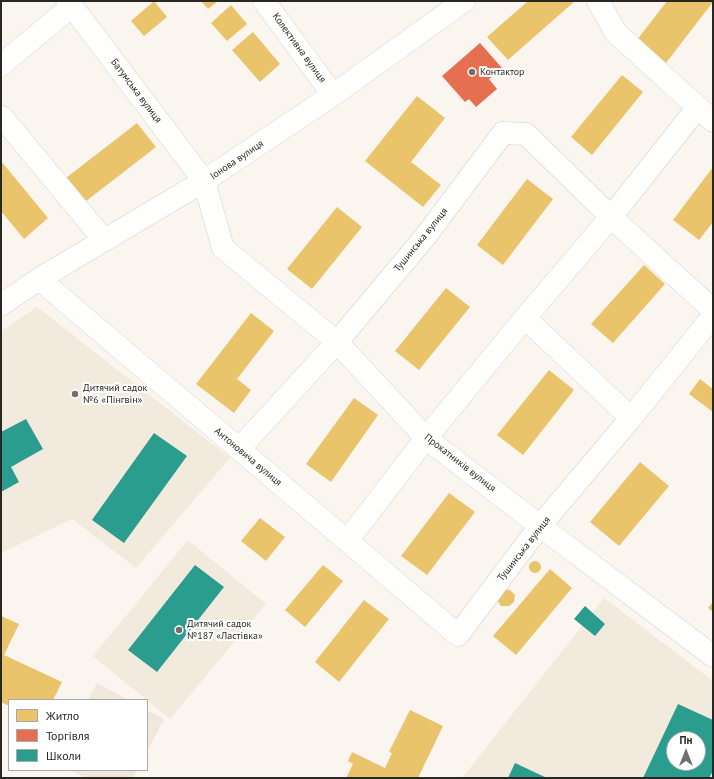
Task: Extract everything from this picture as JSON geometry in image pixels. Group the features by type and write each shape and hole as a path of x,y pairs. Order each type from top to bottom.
{"street":[{"name":"Колективна вулиця","path":"264,1 333,95"},
{"name":"Іонова вулиця","path":"1,305 40,279 204,181 333,95 464,1"},
{"path":"347,542 426,438 525,318 611,217 706,114 616,33 598,1"},
{"path":"1,65 70,4"},
{"name":"Батумська вулиця","path":"70,4 204,181"},
{"path":"2,117 104,240"},
{"name":"Тушинська вулиця","path":"239,449 337,342 425,237 503,133 526,134 611,217 713,310"},
{"name":"Прокатників вулиця","path":"204,181 222,248 337,342 426,438 713,656"},
{"name":"Антоновича вулиця","path":"40,279 347,542 458,634"},
{"name":"Тушинська вулиця","path":"458,634 540,526 631,418 713,316"},
{"path":"525,318 631,418"}],"shaded area":[{"name":"Дитячий садок №6 «Пінгвін»","path":"37,307 230,458 136,568 72,519 1,553 1,331"},
{"name":"Дитячий садок №187 «Ластівка»","path":"188,540 266,604 170,719 148,701 148,699 146,699 93,656"},
{"path":"604,598 713,681 713,778 462,778"},
{"path":"97,683 126,699 89,699"},
{"path":"148,711 164,719 148,749"},
{"path":"72,771 136,771 133,778 85,778"}],"building: Житло":[{"path":"154,1 167,17 144,36 131,21"},
{"path":"201,1 218,1 208,9"},
{"path":"528,1 575,1 508,60 487,37"},
{"path":"667,1 713,2 666,63 637,40"},
{"path":"231,5 247,24 227,41 211,23"},
{"path":"253,32 280,64 260,82 232,50"},
{"path":"622,75 643,92 592,155 571,137"},
{"path":"417,96 445,118 411,162 441,185 423,207 365,161"},
{"path":"137,123 156,147 81,205 62,181"},
{"path":"1,161 48,218 24,239 1,211"},
{"path":"713,167 713,222 699,240 673,220"},
{"path":"527,179 553,199 503,265 477,245"},
{"path":"337,207 362,227 312,289 287,269"},
{"path":"644,265 665,284 613,343 591,324"},
{"path":"446,288 470,307 419,370 395,351"},
{"path":"251,313 274,331 237,379 251,390 234,413 196,384"},
{"path":"549,370 574,390 523,455 497,435"},
{"path":"700,379 713,389 713,412 689,394"},
{"path":"354,398 378,415 331,482 306,464"},
{"path":"640,462 669,486 619,546 590,522"},
{"path":"449,493 475,512 427,575 401,556"},
{"path":"260,518 285,537 266,561 241,541"},
{"path":"533,561 537,561 541,567 537,573 533,573 529,569 529,565"},
{"path":"323,565 343,581 305,627 285,610"},
{"path":"550,569 572,588 516,655 493,636"},
{"path":"503,589 510,590 515,595 514,602 509,606 501,606 497,600"},
{"path":"364,600 389,619 339,682 315,662"},
{"path":"713,602 713,612 708,608"},
{"path":"1,616 19,624 4,655 62,682 54,699 8,699 8,706 1,702"},
{"path":"410,710 443,726 418,778 346,778 353,764 348,761 352,752 385,768 392,753 389,752"}],"building: Торгівля":[{"name":"Контактор","path":"480,43 502,68 489,79 497,89 476,107 469,99 465,102 442,76"}],"building: Школи":[{"path":"26,419 43,449 11,467 19,482 1,492 1,432"},
{"path":"154,433 187,456 124,543 92,520"},
{"path":"195,565 224,587 157,672 128,650"},
{"path":"585,606 605,624 595,636 574,619"},
{"path":"678,704 713,720 713,771 709,778 643,778"},
{"path":"515,763 547,778 508,778"}],"place":[{"name":"Контактор","path":"472,72"},
{"name":"Дитячий садок №6 «Пінгвін»","path":"75,394"},
{"name":"Дитячий садок №187 «Ластівка»","path":"179,630"}]}
